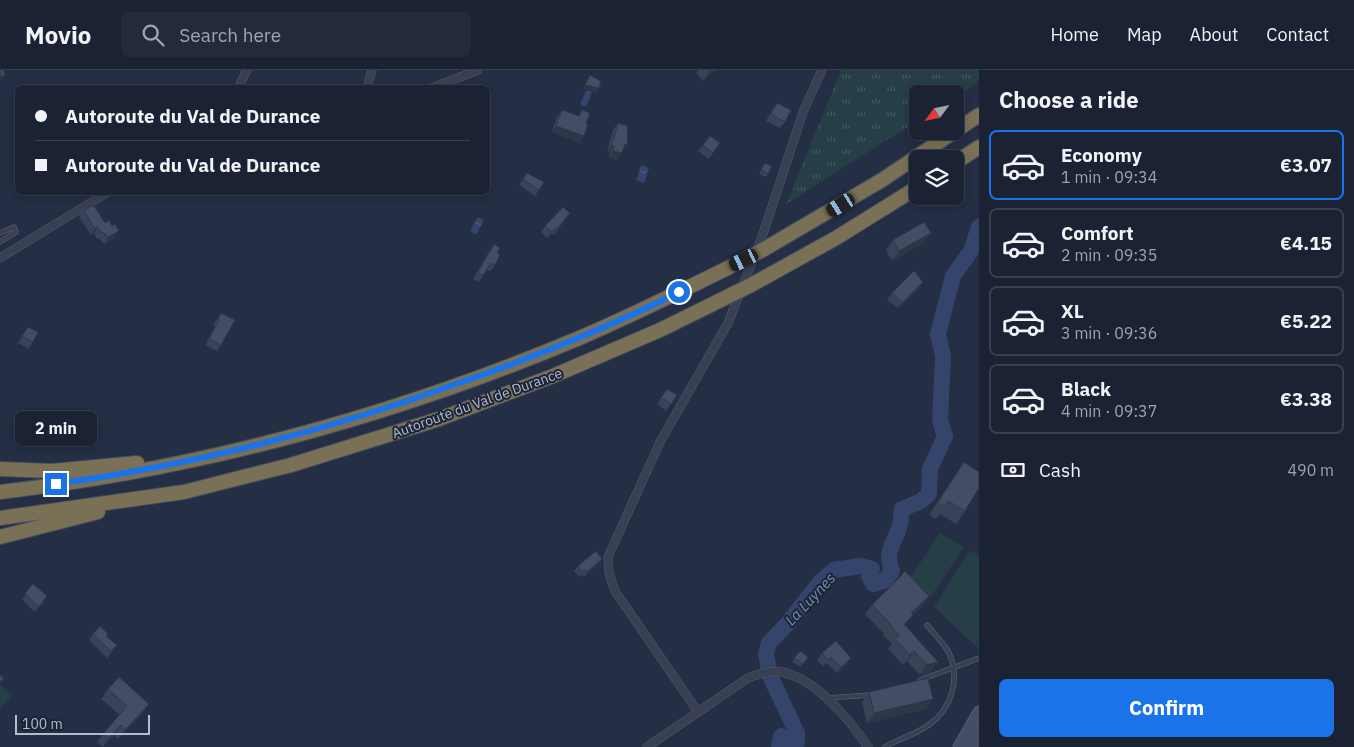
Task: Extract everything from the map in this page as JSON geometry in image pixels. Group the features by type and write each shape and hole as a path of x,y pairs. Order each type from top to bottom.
{"highway":[{"name":"Autoroute du Val de Durance","path":"0,492 124,474 222,453 357,418 507,366 577,339 663,300 744,260 882,180 979,115"},
{"path":"964,157 979,147"},
{"name":"Autoroute du Val de Durance","path":"0,518 184,492 291,465 440,419 589,362 660,330 751,285 836,238 909,193"},
{"path":"0,469 52,472 222,453"},
{"path":"0,536 184,492"}],"main road":[{"path":"959,747 979,712"},
{"path":"970,747 979,733"}],"street":[{"path":"240,85 247,70"},
{"path":"368,85 372,70"},
{"path":"440,85 478,70"},
{"path":"698,712 615,591 609,573 608,558 660,442 728,323 763,234 803,112 822,70"},
{"path":"0,258 103,195"},
{"path":"647,747 748,678 762,672 781,672 814,688 828,698 868,747"}],"lane":[{"path":"0,233 14,227 16,232 0,242"},
{"path":"885,747 930,725 941,714 950,700 954,686 950,655 927,625"},
{"path":"918,681 979,658"},
{"path":"828,698 879,694"}],"green space":[{"path":"841,70 979,70 979,80 964,92 964,85 909,85 909,126 786,204"},
{"path":"940,533 964,547 930,598 909,580"},
{"path":"970,550 979,556 979,649 934,607"},
{"path":"0,684 13,695 0,709"}],"water":[{"path":"586,90 592,92 586,107 580,105"},
{"path":"641,165 649,168 644,183 636,180"},
{"path":"478,217 484,220 476,235 470,231"}],"building":[{"path":"0,70 4,70 5,76 0,76"},
{"path":"590,75 601,81 599,88 585,85"},
{"path":"777,103 791,110 785,122 771,114"},
{"path":"562,110 579,116 582,110 590,113 584,136 556,126"},
{"path":"618,123 628,126 627,145 625,144 622,153 613,151 614,146 612,145"},
{"path":"710,136 720,143 713,153 703,145"},
{"path":"765,163 772,166 768,174 761,170"},
{"path":"527,173 544,182 539,190 523,179"},
{"path":"94,206 105,223 109,220 112,226 115,224 119,231 108,237 103,232 101,233 98,227 95,229 84,211"},
{"path":"563,207 570,213 558,228 552,232 545,226"},
{"path":"924,222 931,233 899,251 893,240"},
{"path":"494,244 500,248 497,253 500,255 495,265 491,263 483,275 478,272"},
{"path":"914,271 923,282 903,302 892,293"},
{"path":"221,313 235,320 221,345 209,339"},
{"path":"28,327 38,332 33,342 22,336"},
{"path":"667,389 677,395 671,404 661,398"},
{"path":"964,462 979,472 979,488 965,511 948,501 945,507 938,502"},
{"path":"596,551 602,559 587,572 585,570 582,572 578,566"},
{"path":"905,571 929,596 911,613 913,615 904,624 938,662 927,665 914,651 910,655 895,639 899,635 891,624 872,605"},
{"path":"33,584 47,596 38,607 25,593"},
{"path":"100,626 108,634 106,636 117,645 111,651 93,634"},
{"path":"836,641 851,658 841,667 831,657 828,660 822,653"},
{"path":"800,651 808,657 803,664 794,658"},
{"path":"0,674 4,679 0,682"},
{"path":"119,677 149,704 125,730 121,725 109,738 104,733 127,706 108,689"},
{"path":"928,678 933,699 874,713 869,692"}],"waterway":[{"name":"La Luynes","path":"779,747 781,736 792,742 797,742 797,733 770,676 766,654 769,643 789,622 821,581 834,570 860,566 872,569 869,576 873,584 886,580 892,571 889,558 891,547 900,525 902,509 921,501 929,494 930,469 945,436 940,420 943,356 938,334 953,276 971,251 979,227"}],"route":[{"path":"56,484 124,474 235,450 349,420 397,405 560,346 679,292"}]}
